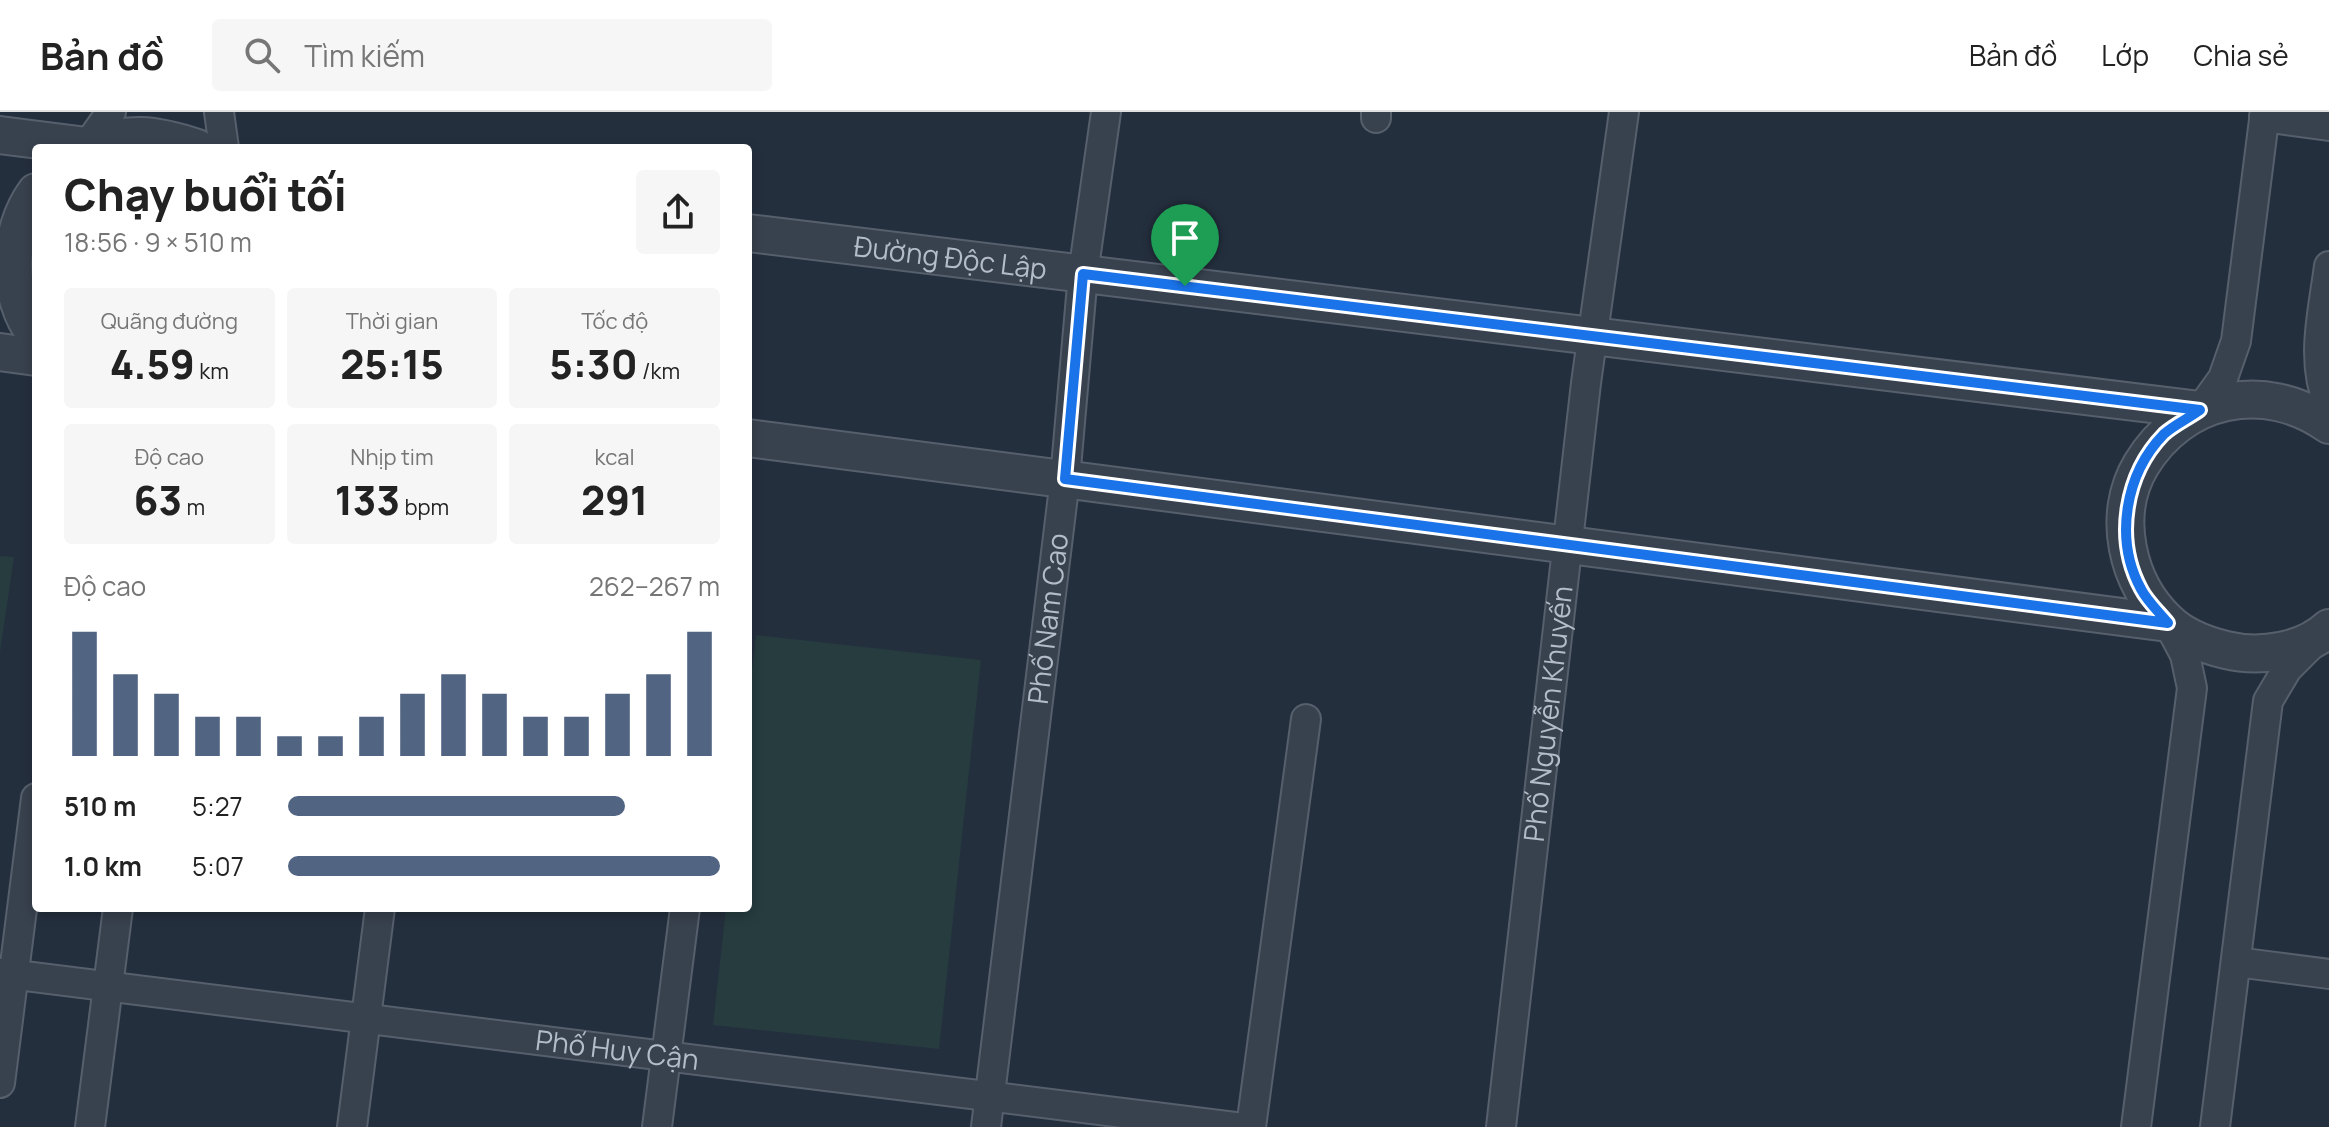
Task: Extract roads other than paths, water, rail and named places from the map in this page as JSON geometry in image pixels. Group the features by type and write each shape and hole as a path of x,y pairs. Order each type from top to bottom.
{"street":[{"path":"88,144 111,112"},
{"path":"219,112 223,144"},
{"name":"Phố Nam Cao","path":"986,1127 1065,479 1083,274 1106,112"},
{"name":"Phố Nguyễn Khuyến","path":"1501,1127 1592,336 1624,112"},
{"path":"2200,410 2223,378 2236,341 2264,115 2329,126"},
{"path":"0,135 64,144"},
{"path":"96,144 124,136 162,136 185,144"},
{"path":"32,197 27,203 14,244 14,286 32,330"},
{"name":"Đường Độc Lập","path":"752,233 2200,410"},
{"path":"2329,266 2319,347 2320,384 2329,405"},
{"path":"0,352 32,356"},
{"path":"2136,1127 2192,688 2185,655 2168,623 2141,590 2127,550 2126,508 2140,467 2165,433 2200,410 2236,399 2274,400 2310,412 2329,425"},
{"path":"752,439 2168,623 2203,645 2244,655 2286,650 2327,631"},
{"path":"2215,1127 2268,701 2287,669 2327,631"},
{"path":"1251,1127 1306,719"},
{"path":"0,1083 7,974 32,822"},
{"path":"90,1127 117,912"},
{"path":"352,1127 380,912"},
{"path":"657,1127 684,912"},
{"path":"2236,962 2329,974"},
{"name":"Phố Huy Cận","path":"7,974 1235,1127"}]}
